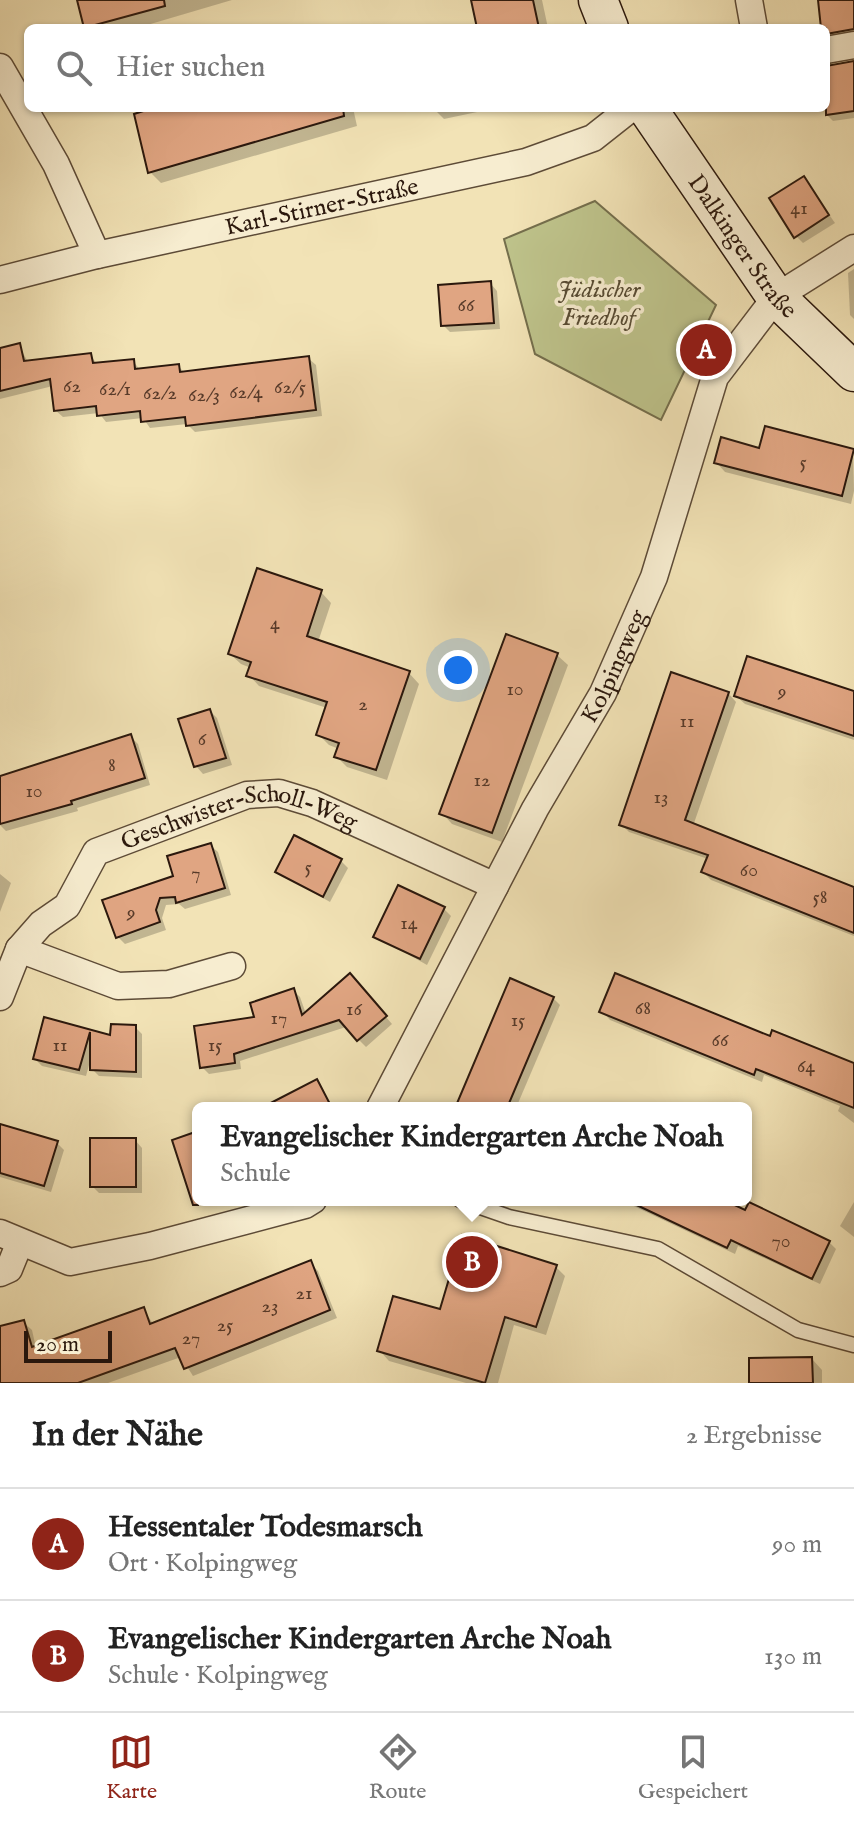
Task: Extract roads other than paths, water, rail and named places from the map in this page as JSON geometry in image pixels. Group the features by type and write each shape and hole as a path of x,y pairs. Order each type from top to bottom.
{"street":[{"path":"598,0 607,24"},
{"path":"749,0 753,24"},
{"path":"830,49 854,45"},
{"path":"0,67 24,109"},
{"path":"26,112 56,164 97,255"},
{"name":"Karl-Stirner-Straße","path":"0,280 97,255 526,162 593,138 626,112"},
{"name":"Dalkinger Straße","path":"650,112 776,297 854,372"},
{"name":"Kolpingweg","path":"383,1102 495,886 603,693 654,577 715,377 776,297 854,248"},
{"name":"Geschwister-Scholl-Weg","path":"0,997 19,949 41,924 67,906 96,852 247,795 279,793 312,803 495,886"},
{"path":"19,949 118,986 169,984 232,966"},
{"path":"0,1273 9,1269 10,1238 70,1262 164,1242 301,1206"}],"lane":[{"path":"477,1206 509,1217 658,1249 798,1330 854,1345"}],"place":[{"name":"Hessentaler Todesmarsch","path":"706,350"},
{"name":"Evangelischer Kindergarten Arche Noah","path":"472,1262"}],"park label":[{"name":"Jüdischer Friedhof","path":"599,303"}]}
